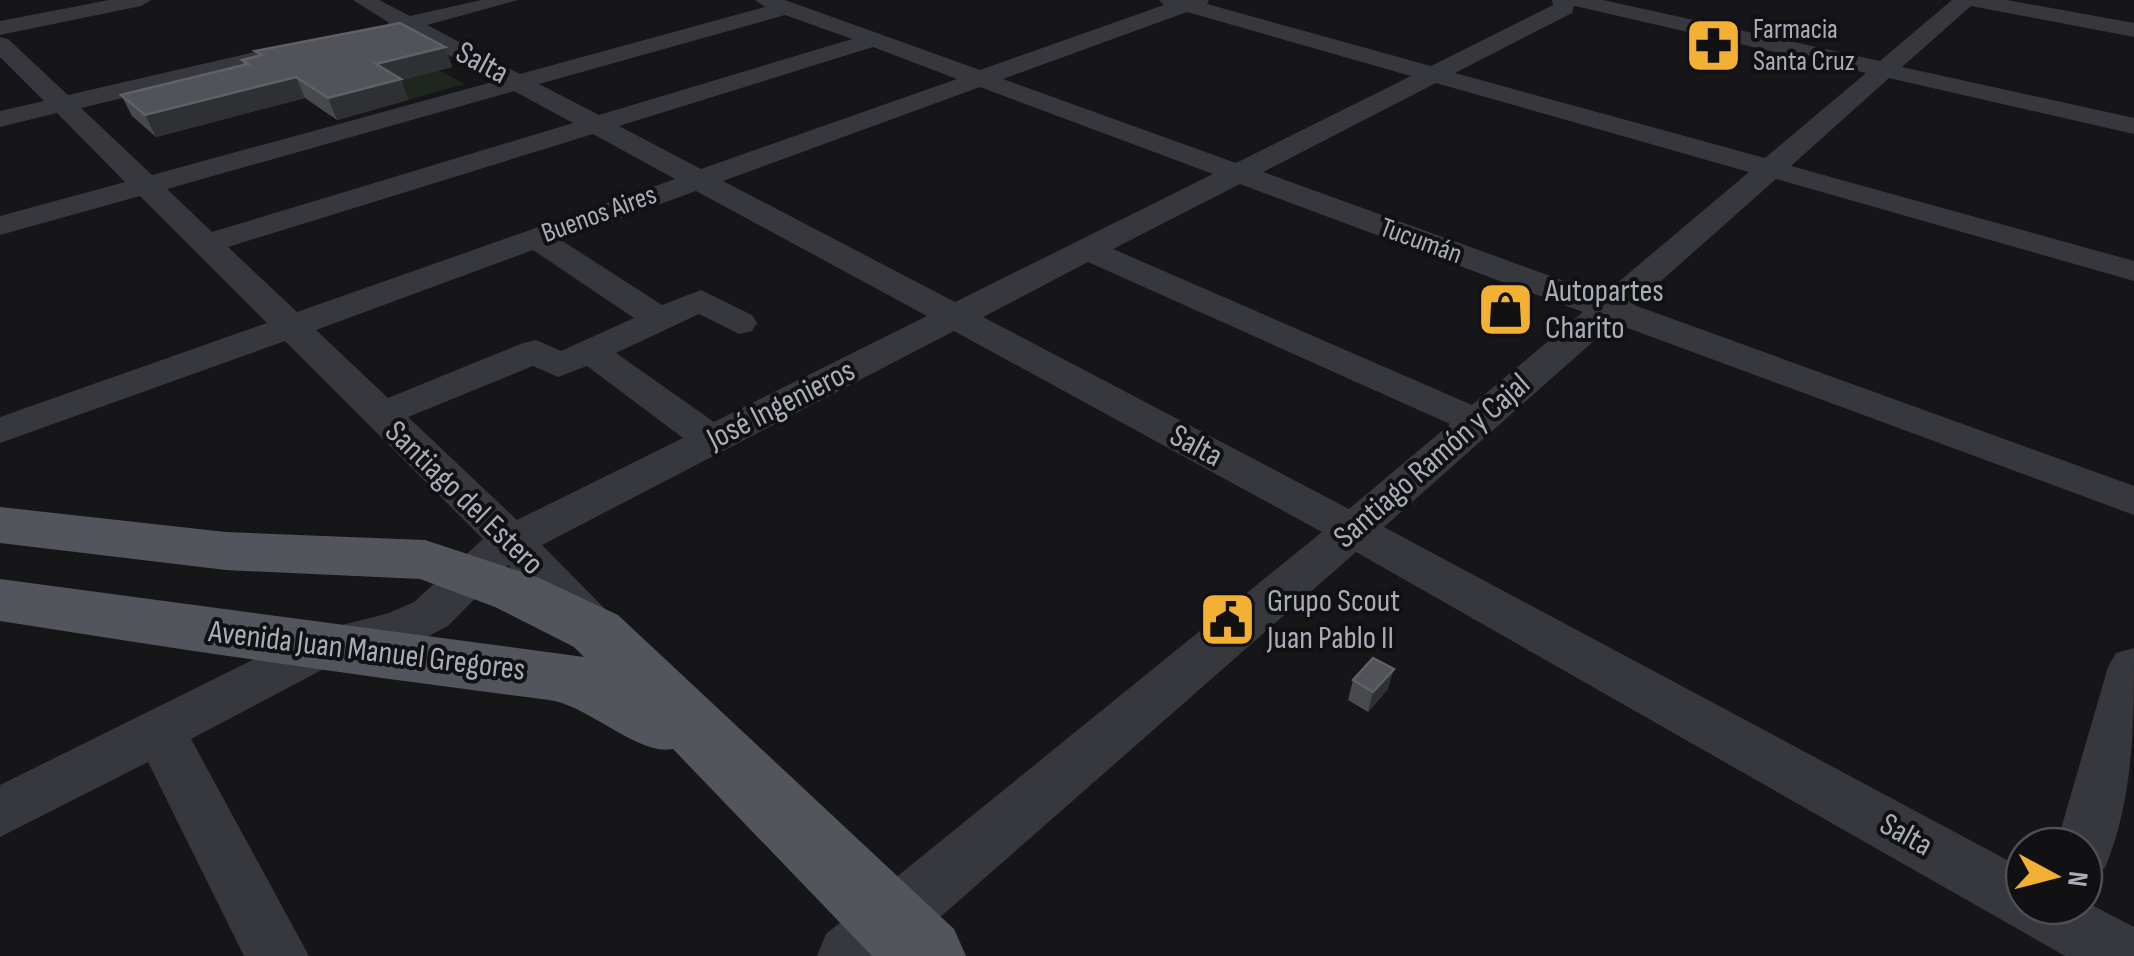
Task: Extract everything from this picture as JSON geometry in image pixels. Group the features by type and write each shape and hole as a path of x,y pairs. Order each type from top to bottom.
{"main road":[{"path":"0,525 244,552 425,560 492,558 552,607 596,631 717,754 888,944"},
{"name":"Avenida Juan Manuel Gregores","path":"0,600 322,648 577,679 717,754"}],"street":[{"path":"0,25 113,0"},
{"path":"0,25 141,0"},
{"path":"380,19 508,0"},
{"name":"José Ingenieros","path":"0,812 322,648 402,628 431,614 492,558 712,440 1564,8 1562,0"},
{"path":"1576,0 2134,126"},
{"path":"1666,0 1661,9 1665,14 1725,34"},
{"name":"Santiago Ramón y Cajal","path":"888,944 1475,421 1775,168 1965,0"},
{"path":"1972,0 2134,30"},
{"path":"1184,2 2134,271"},
{"name":"Buenos Aires","path":"0,431 1184,2"},
{"path":"0,226 786,5 840,5"},
{"name":"Tucumán","path":"786,5 1608,311 2134,501"},
{"name":"Salta","path":"380,19 518,82 1353,530 2004,893"},
{"path":"204,244 874,40"},
{"path":"0,119 331,42"},
{"name":"Santiago del Estero","path":"0,44 379,415 492,558"},
{"path":"535,236 660,319"},
{"path":"1088,250 1475,421"},
{"path":"379,415 536,351 558,366 701,300 738,324"},
{"path":"590,351 712,440"},
{"path":"2091,826 2134,667"},
{"path":"159,731 277,956"},
{"name":"Salta","path":"2065,926 2126,956"}],"shaded area":[{"path":"431,66 465,84 408,100 376,80"}],"building":[{"path":"400,23 445,47 376,64 401,79 328,98 296,77 145,115 121,95 248,64 242,60 262,55 255,51"},
{"path":"1373,658 1394,669 1373,692 1353,680"}],"place":[{"name":"Farmacia Santa Cruz","path":"1714,45"},
{"name":"Autopartes Charito","path":"1506,309"},
{"name":"Grupo Scout Juan Pablo II","path":"1228,619"}]}
